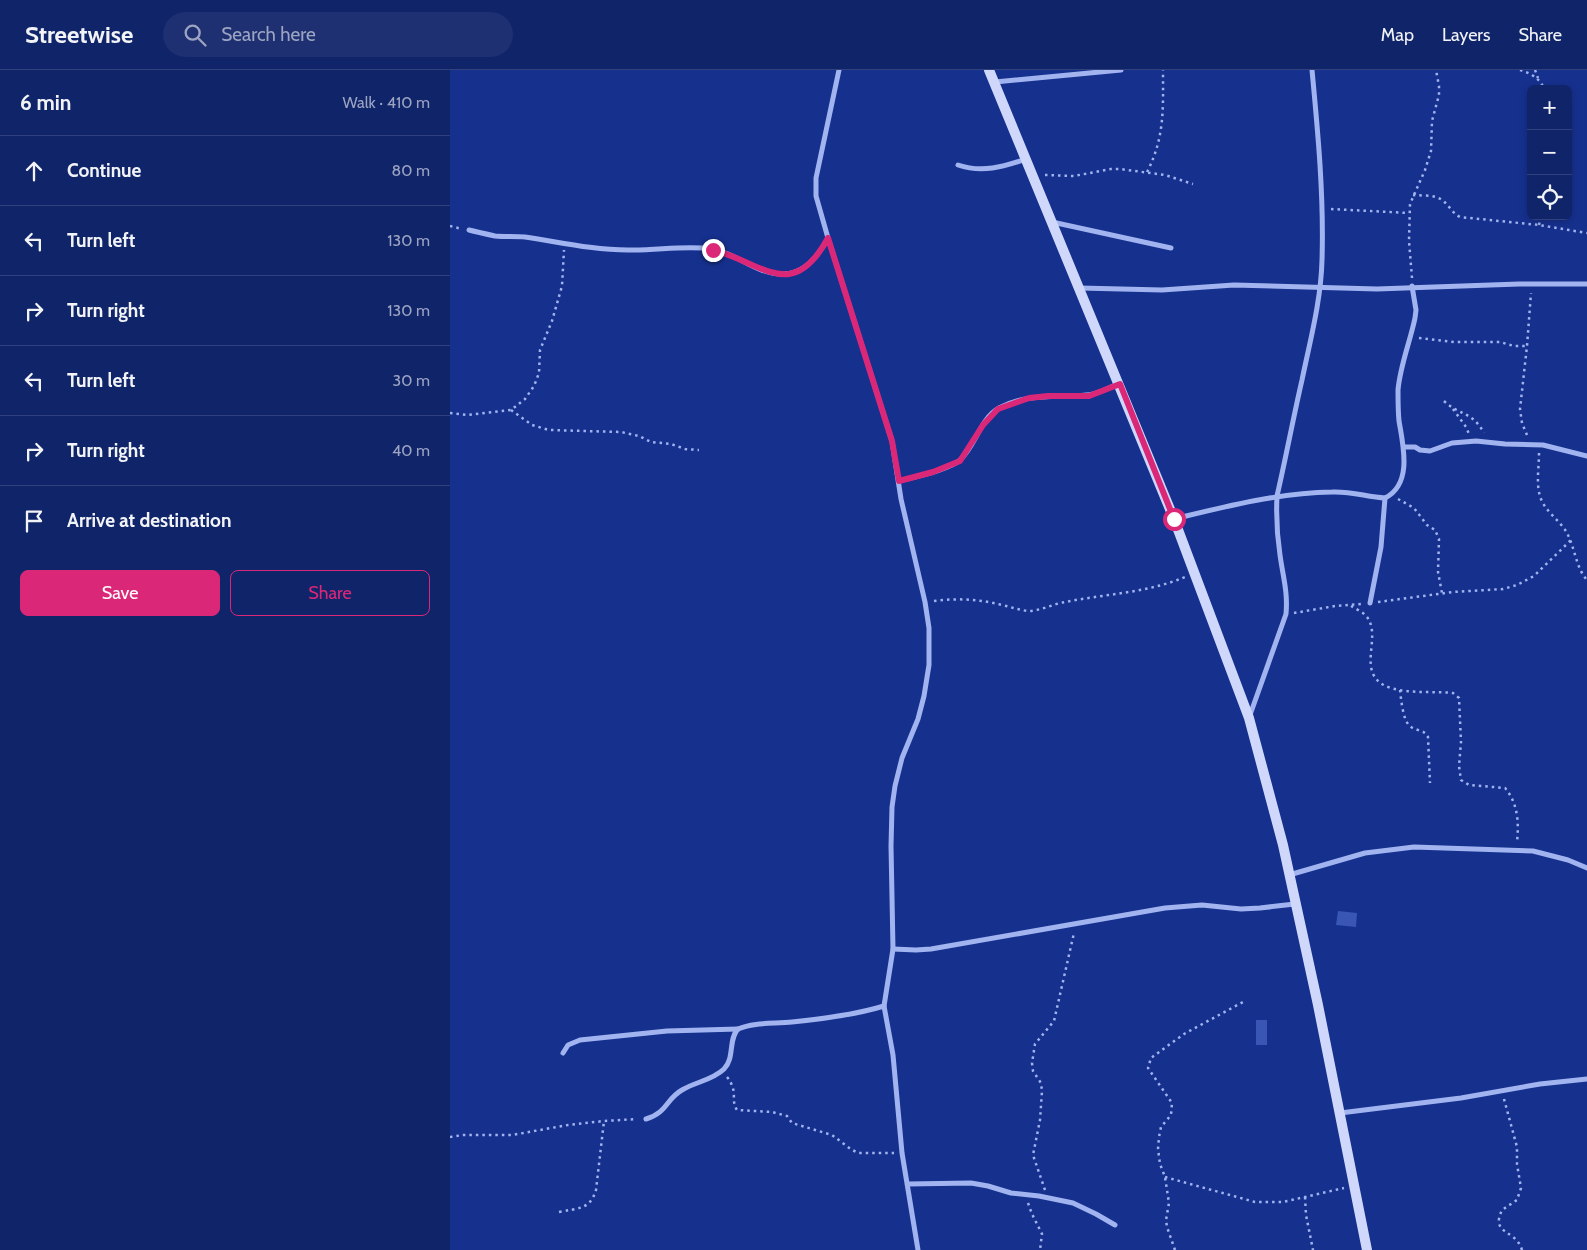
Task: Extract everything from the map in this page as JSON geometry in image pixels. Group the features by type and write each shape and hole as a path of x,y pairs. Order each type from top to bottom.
{"street":[{"path":"839,70 816,178 816,196 892,441 929,628 929,665 925,688 918,720 902,758 892,807 893,949 884,1006 893,1055 902,1153 918,1250"},
{"path":"989,70 1120,384 1174,519 1249,718 1283,846 1318,1005 1367,1250"},
{"path":"994,82 1121,70"},
{"path":"1249,718 1286,614 1288,598 1277,535 1277,496 1320,287 1322,261 1321,210 1312,70"},
{"path":"958,165 971,169 992,169 1026,159"},
{"path":"1052,222 1171,248"},
{"path":"469,230 494,236 523,237 582,247 628,250 671,248 713,250 725,253 771,274 784,275 804,268 821,251 828,238"},
{"path":"1080,288 1162,290 1234,285 1377,288 1587,284"},
{"path":"1174,519 1225,506 1277,496 1332,492 1360,493 1386,498 1397,490 1401,480 1404,447 1399,418 1398,388 1416,310 1412,286"},
{"path":"899,481 933,472 960,461 992,414 1005,406 1029,398 1089,396 1120,384"},
{"path":"1404,447 1415,447 1420,450 1430,451 1452,443 1472,441 1536,444 1587,456"},
{"path":"1370,603 1381,547 1386,498"},
{"path":"1289,875 1344,858 1414,847 1517,850 1548,854 1587,868"},
{"path":"893,949 931,949 1165,908 1202,905 1250,908 1295,904"},
{"path":"563,1053 568,1045 580,1040 667,1031 738,1029 866,1012 884,1006"},
{"path":"646,1119 658,1115 680,1091 721,1071 729,1061 734,1034 738,1029"},
{"path":"1340,1113 1461,1098 1540,1084 1587,1079"},
{"path":"908,1184 970,1183 988,1186 1011,1193 1073,1203 1115,1225"}],"path":[{"path":"1147,172 1158,147 1161,133 1163,70"},
{"path":"1412,286 1409,213 1413,195 1431,151 1432,121 1439,95 1436,70"},
{"path":"1520,70 1539,80"},
{"path":"1535,70 1542,85"},
{"path":"1033,175 1074,176 1110,169 1147,172 1180,179 1193,184"},
{"path":"1413,195 1435,197 1444,201 1454,215 1460,217 1539,225 1587,233"},
{"path":"1321,210 1339,209 1409,213"},
{"path":"1539,225 1540,220"},
{"path":"450,412 467,415 511,410 525,398 534,386 539,373 540,350 552,321 562,286 564,244"},
{"path":"1531,284 1520,409 1522,423 1536,444 1540,497 1544,506 1561,524 1571,540 1582,573 1587,580"},
{"path":"1411,336 1454,342 1500,342 1514,346 1527,346"},
{"path":"1444,401 1452,408 1466,427 1472,441"},
{"path":"1452,408 1472,417 1480,425 1488,442"},
{"path":"511,410 532,426 548,430 622,432 639,436 651,442 699,450"},
{"path":"1391,495 1414,508 1427,525 1435,530 1439,539 1438,572 1442,593"},
{"path":"1286,614 1442,593 1492,590 1517,585 1534,576 1571,540"},
{"path":"925,602 958,598 986,601 1016,609 1034,611 1060,602 1143,590 1170,584 1194,573"},
{"path":"1351,606 1368,619 1371,627 1371,665 1373,674 1378,681 1390,688 1453,693 1459,698 1461,733 1459,766 1461,780 1469,785 1502,788 1508,792 1515,806 1519,823 1517,850"},
{"path":"1400,690 1404,714 1410,727 1425,732 1428,737 1430,783"},
{"path":"1046,1198 1044,1183 1033,1155 1040,1120 1042,1091 1041,1083 1033,1071 1032,1063 1035,1044 1054,1021 1076,924"},
{"path":"1175,1250 1166,1220 1169,1203 1166,1178 1160,1164 1158,1137 1161,1127 1171,1115 1172,1103 1148,1068 1151,1058 1184,1034 1243,1002"},
{"path":"721,1071 732,1084 735,1095 734,1106 737,1110 772,1112 787,1116 792,1123 832,1135 852,1150 859,1152 902,1153"},
{"path":"1500,1091 1508,1111 1517,1147 1520,1188 1517,1200 1502,1210 1498,1223 1501,1228 1518,1239 1522,1250"},
{"path":"450,1137 463,1135 512,1135 560,1126 646,1119"},
{"path":"559,1212 582,1208 589,1204 593,1198 596,1190 604,1121"},
{"path":"1166,1178 1254,1202 1283,1202 1353,1186"},
{"path":"1026,1195 1032,1214 1042,1234 1040,1250"},
{"path":"1304,1197 1313,1250"}],"building":[{"path":"1338,911 1357,913 1356,927 1336,925"},
{"path":"1256,1020 1267,1020 1267,1045 1256,1045"}],"route":[{"path":"713,250 725,253 771,274 784,275 804,268 809,264 821,251 828,238 892,441 899,481 933,472 960,461 992,414 1011,403 1029,398 1048,396 1089,396 1108,387 1120,384 1174,519"}]}
